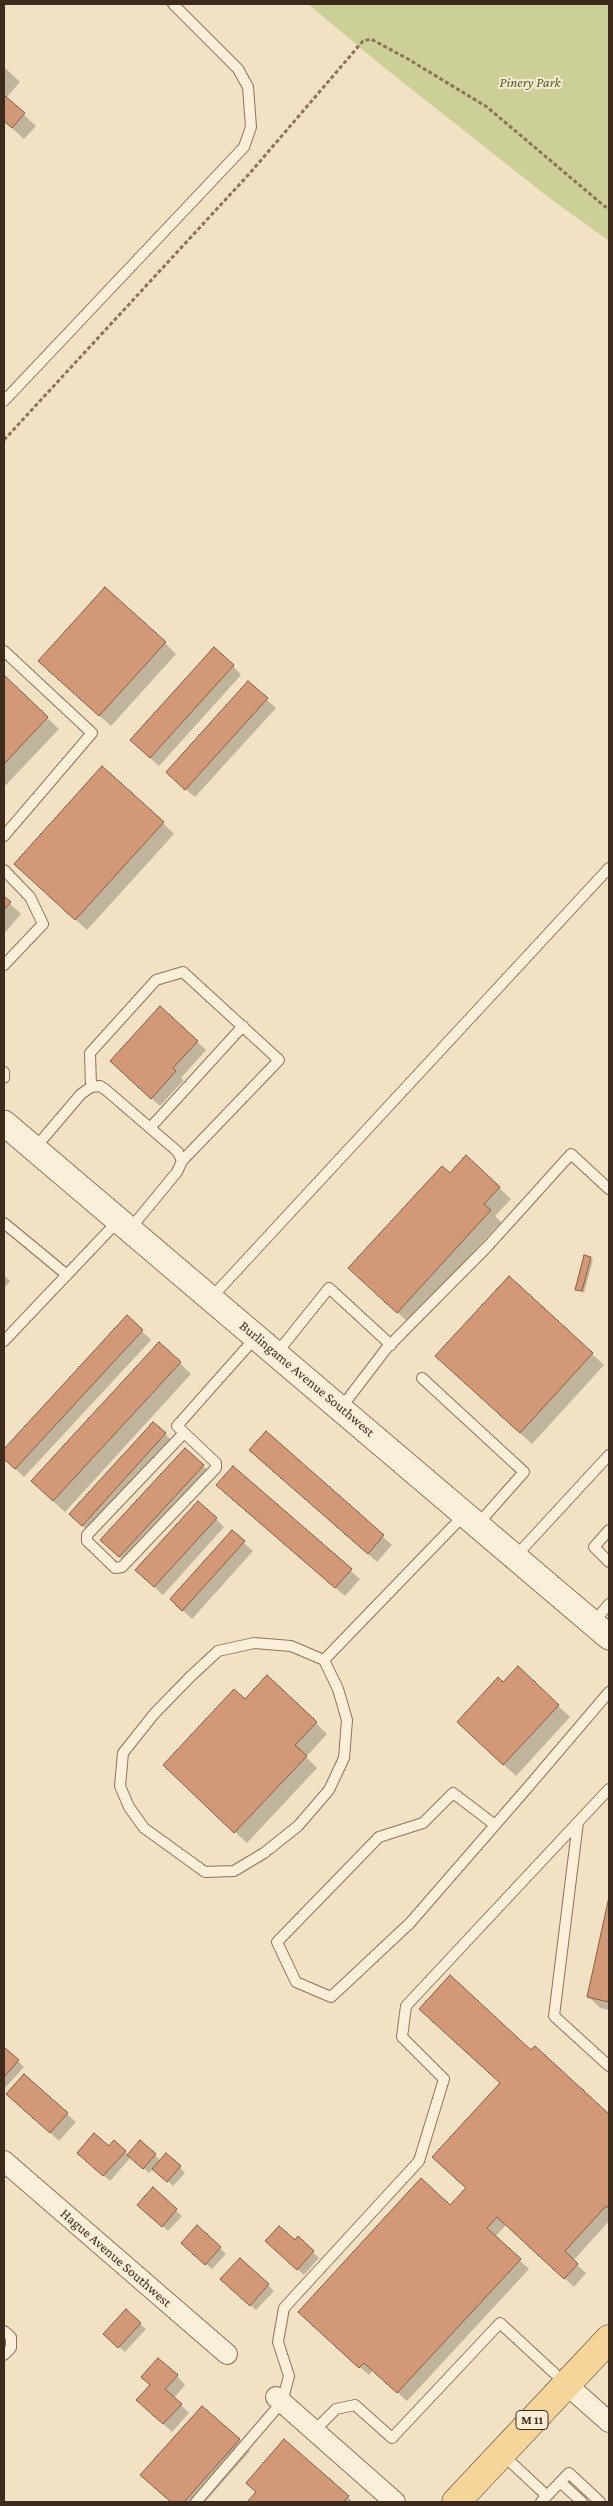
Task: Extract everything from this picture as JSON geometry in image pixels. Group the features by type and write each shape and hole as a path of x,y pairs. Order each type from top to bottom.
{"main road":[{"name":"M 11","path":"456,2502 609,2339"}],"street":[{"name":"Burlingame Avenue Southwest","path":"4,1123 601,1630"},
{"name":"Hague Avenue Southwest","path":"4,2162 227,2354"},
{"path":"566,2384 609,2422"},
{"path":"279,2400 384,2499"}],"lane":[{"path":"4,401 244,147 251,127 248,87 238,69 173,4"},
{"path":"4,651 92,733 4,836"},
{"path":"211,1298 609,868"},
{"path":"4,870 30,897 43,924 4,965"},
{"path":"4,1341 67,1275 124,1225 177,1172 182,1161 279,1060 183,972 156,980 90,1053 91,1087"},
{"path":"150,1128 243,1026"},
{"path":"4,1072 4,1078"},
{"path":"34,1149 81,1094 91,1087 100,1086 178,1152 182,1161"},
{"path":"341,1408 391,1345 487,1247 571,1154 609,1189"},
{"path":"4,1223 67,1275"},
{"path":"276,1354 329,1288 391,1345"},
{"path":"184,1433 87,1535 87,1541 115,1568 122,1567 216,1468 216,1463 184,1433 178,1428 178,1424 256,1337"},
{"path":"324,1660 524,1472 422,1378"},
{"path":"516,1557 609,1455"},
{"path":"609,1530 594,1547 609,1562"},
{"path":"601,1630 609,1604"},
{"path":"254,1643 291,1646 324,1660 338,1689 346,1720 344,1758 329,1790 298,1826 264,1853 234,1871 205,1872 144,1828 129,1807 120,1786 123,1753 154,1714 190,1677 218,1651 254,1643"},
{"path":"495,1824 453,1793 423,1822 379,1837 277,1942 296,1982 331,1997 410,1923 609,1692"},
{"path":"196,2502 279,2400 289,2376 278,2342 284,2308 419,2161 444,2079 402,2037 406,2006 609,1789"},
{"path":"578,1822 554,2016 609,2066"},
{"path":"314,2431 336,2409 355,2406 392,2438 500,2323 566,2384"},
{"path":"4,2331 11,2336 11,2348 4,2355"},
{"path":"502,2453 544,2499 569,2473 600,2502"},
{"path":"560,2482 582,2502"}],"path":[{"path":"4,440 250,173 364,41 371,39 408,58 487,107 609,210"}],"green space":[{"name":"Pinery Park","path":"308,4 609,4 609,241 548,197 381,65"}],"building":[{"path":"4,95 25,113 12,128 4,121"},
{"path":"105,587 166,642 99,716 38,661"},
{"path":"214,647 234,665 150,758 130,740"},
{"path":"4,675 48,717 4,764"},
{"path":"248,681 268,698 185,790 166,772"},
{"path":"102,766 164,822 75,920 14,864"},
{"path":"4,896 11,902 4,910"},
{"path":"160,1006 198,1041 173,1068 176,1071 151,1099 110,1061"},
{"path":"466,1155 500,1187 484,1204 491,1210 397,1313 348,1268 442,1166 450,1173"},
{"path":"584,1255 591,1257 582,1291 575,1290"},
{"path":"509,1276 593,1353 520,1433 435,1356"},
{"path":"127,1315 143,1330 15,1469 4,1459 4,1449"},
{"path":"159,1342 181,1362 53,1501 31,1481"},
{"path":"153,1422 166,1433 82,1526 69,1514"},
{"path":"266,1431 384,1535 368,1554 249,1450"},
{"path":"185,1448 204,1465 119,1557 100,1540"},
{"path":"233,1466 352,1569 335,1588 216,1485"},
{"path":"198,1501 217,1518 154,1587 135,1570"},
{"path":"232,1530 245,1541 182,1611 170,1599"},
{"path":"518,1666 559,1705 503,1765 457,1722 498,1677 503,1682"},
{"path":"267,1675 317,1722 295,1745 307,1756 234,1833 163,1765 234,1689 245,1699"},
{"path":"609,1897 609,2002 587,1997"},
{"path":"450,1975 531,2050 535,2046 609,2114 609,2209 606,2206 565,2251 578,2264 564,2279 497,2217 487,2228 521,2259 397,2393 364,2363 359,2368 298,2312 421,2178 450,2205 466,2188 432,2157 500,2083 419,2009"},
{"path":"4,2047 19,2060 4,2077"},
{"path":"24,2074 68,2113 50,2133 6,2094"},
{"path":"94,2133 109,2146 114,2140 126,2151 103,2176 77,2153"},
{"path":"140,2140 156,2154 143,2169 127,2155"},
{"path":"166,2153 181,2166 167,2182 152,2169"},
{"path":"153,2187 177,2209 162,2227 137,2205"},
{"path":"197,2225 221,2247 205,2265 181,2243"},
{"path":"279,2226 295,2240 298,2236 314,2251 297,2270 265,2241"},
{"path":"240,2258 269,2284 250,2306 220,2279"},
{"path":"126,2309 141,2323 118,2348 103,2334"},
{"path":"158,2358 178,2375 165,2389 182,2404 163,2424 136,2400 150,2385 141,2377"},
{"path":"202,2406 240,2439 184,2502 171,2502 140,2475"},
{"path":"284,2439 349,2496 343,2502 247,2502 256,2492 246,2483"}]}
